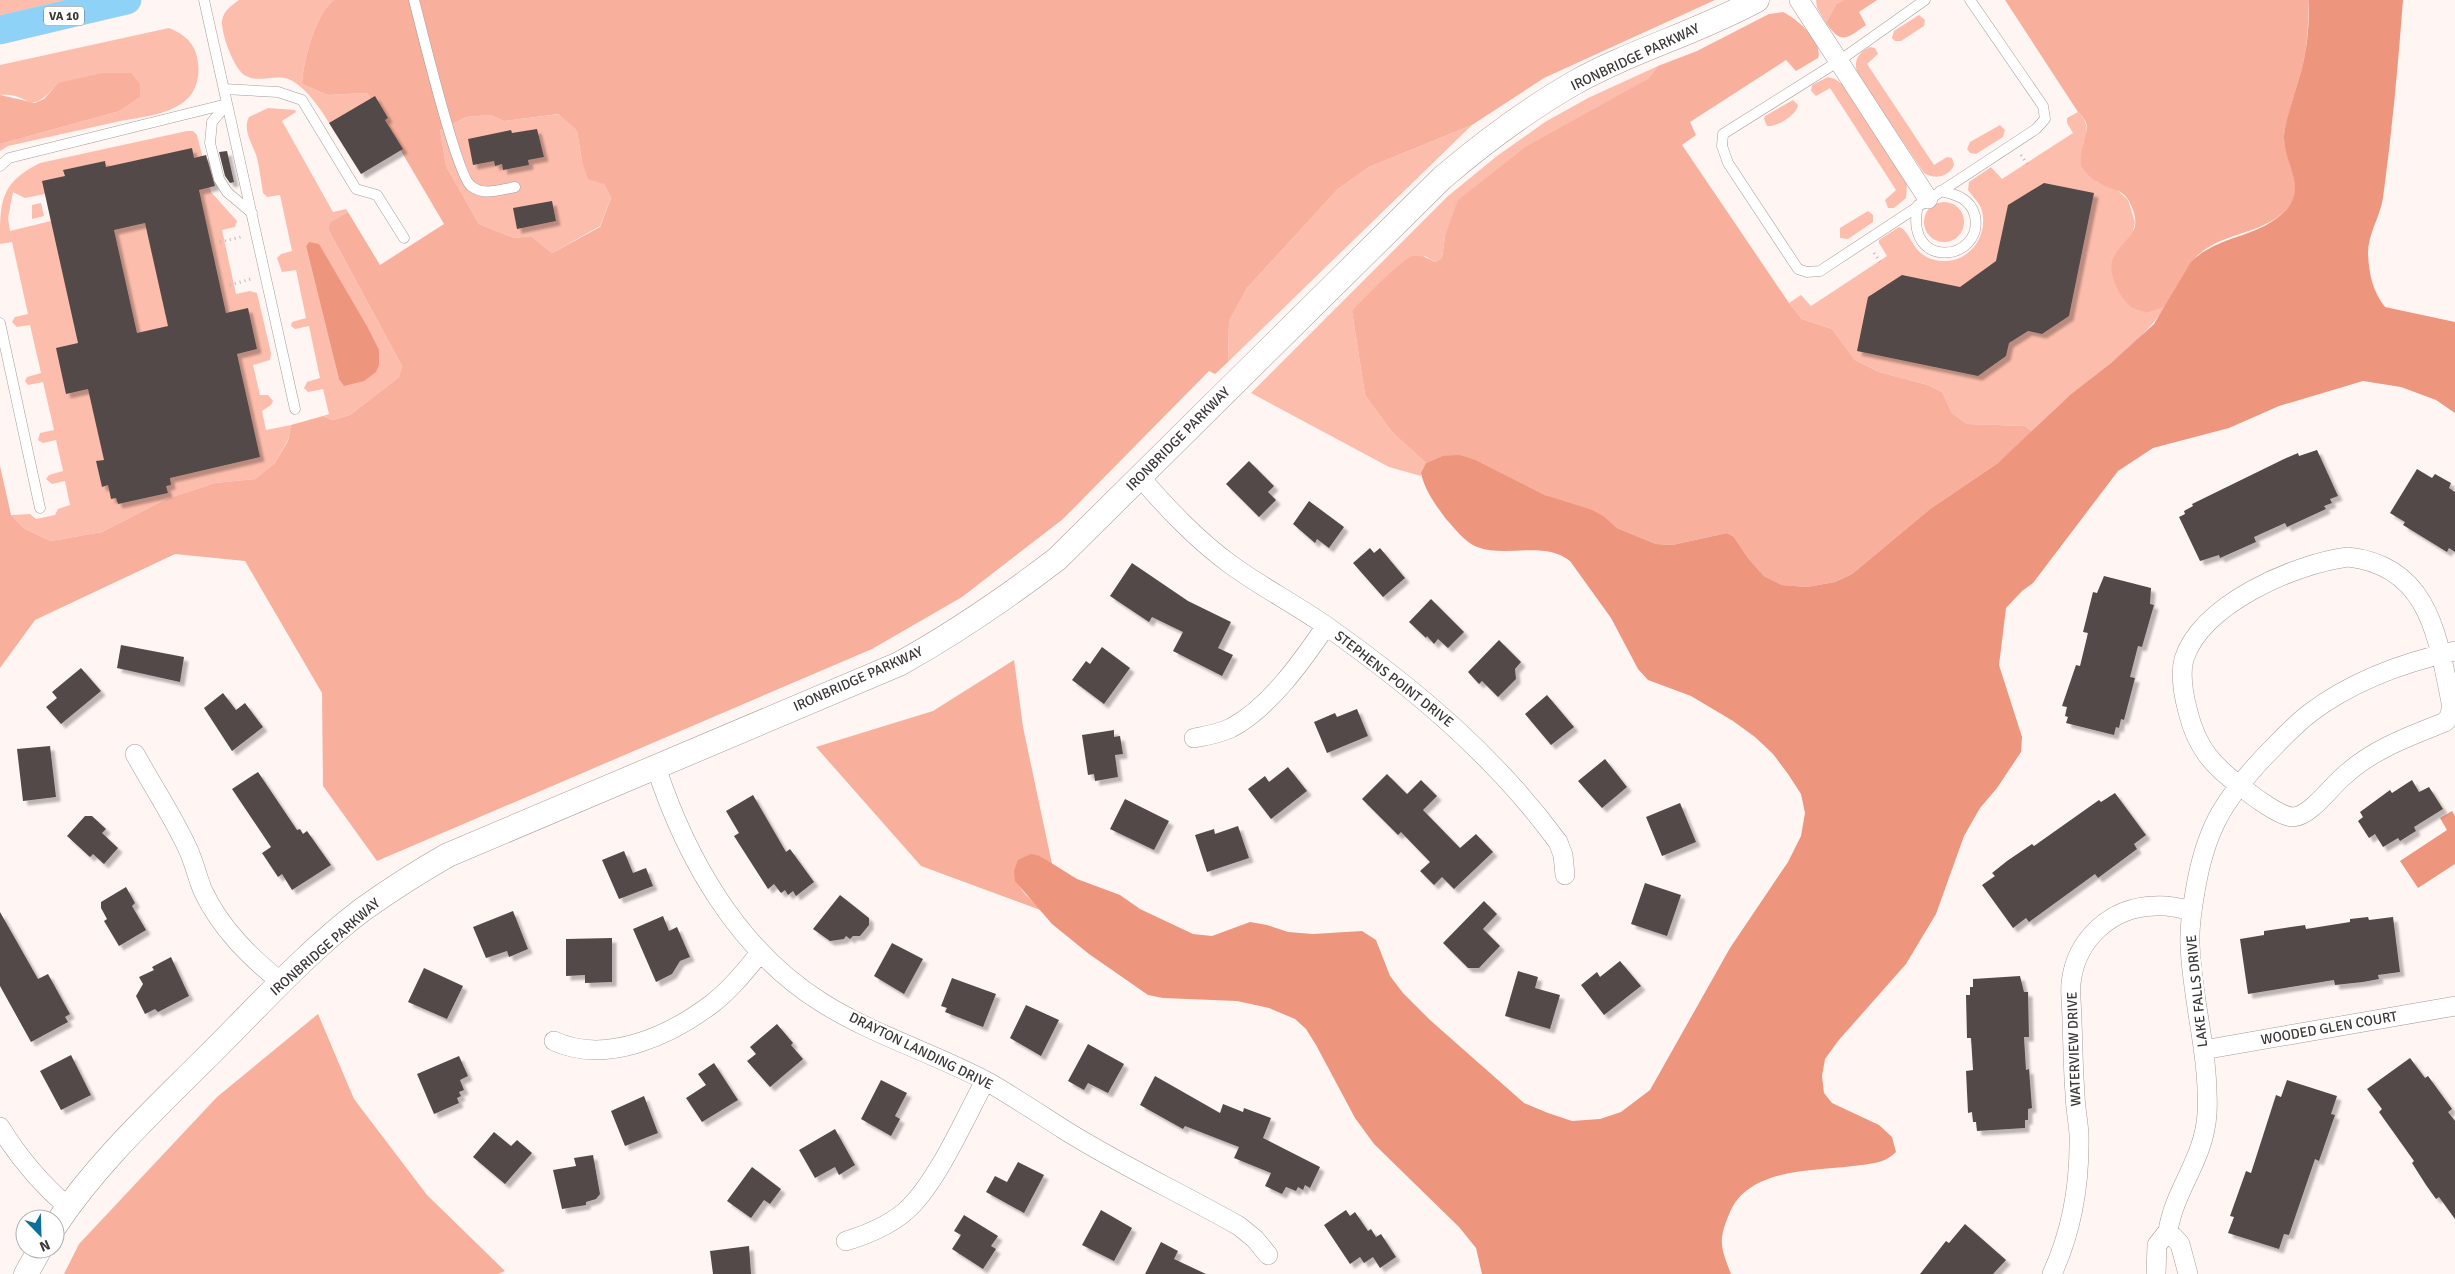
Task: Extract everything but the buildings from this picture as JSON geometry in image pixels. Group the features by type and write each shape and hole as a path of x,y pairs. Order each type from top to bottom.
{"main road":[{"name":"VA 10","path":"0,30 127,0"}],"street":[{"name":"IRONBRIDGE PARKWAY","path":"65,1212 98,1169 127,1137 282,983 361,911 403,881 448,855 899,664 954,633 1007,598 1057,559 1442,178 1475,150 1519,118 1575,83 1757,0"},
{"path":"1799,0 1929,198"},
{"name":"STEPHENS POINT DRIVE","path":"1140,477 1170,512 1217,554 1326,626 1383,667 1459,730 1501,771 1558,842 1563,855 1566,876"},
{"path":"2348,557 2364,559 2386,567 2400,576 2412,587 2448,653 2452,707 2449,717 2445,722 2375,753 2346,773 2309,811 2301,815 2285,816 2238,785 2202,750 2187,708 2183,672 2184,660 2194,640 2208,623 2265,582 2297,569 2330,559 2348,557"},
{"path":"1194,738 1231,728 1245,719 1276,691 1303,660 1326,626"},
{"name":"LAKE FALLS DRIVE","path":"2156,1274 2157,1245 2168,1231 2171,1214 2201,1148 2207,1114 2207,1080 2190,945 2192,911 2206,842 2220,812 2238,785 2291,728 2311,712 2345,691 2377,676 2448,653"},
{"path":"135,754 188,849 203,890 212,908 232,936 255,961 282,983"},
{"name":"DRAYTON LANDING DRIVE","path":"656,767 670,808 688,849 710,887 760,952 791,981 822,1003 898,1042 985,1081 1026,1103 1064,1129 1239,1226 1268,1255"},
{"name":"WATERVIEW DRIVE","path":"2052,1274 2063,1246 2078,1171 2079,1133 2075,1095 2071,984 2075,964 2084,945 2097,928 2114,916 2129,910 2154,906 2192,911"},
{"path":"554,1041 578,1049 594,1051 617,1048 656,1036 686,1021 714,1002 739,979 760,952"},
{"name":"WOODED GLEN COURT","path":"2203,1050 2455,1006"},
{"path":"846,1241 866,1235 889,1223 909,1208 926,1188 985,1081"},
{"path":"0,1126 18,1156 41,1183 56,1209"},
{"path":"2168,1231 2180,1244 2188,1274"},
{"path":"26,1274 34,1259"}],"lane":[{"path":"204,0 295,408"},
{"path":"414,0 453,145 469,186 484,193 515,188"},
{"path":"1925,0 1839,61 1723,134 1722,146 1728,163 1798,269 1807,272 1820,272 1929,198 2036,129 2045,119 2043,106 1970,0"},
{"path":"224,89 278,92 302,100 356,189 377,196 404,238"},
{"path":"0,166 9,158 228,104"},
{"path":"228,104 212,122 210,143 219,179 227,192 252,213"},
{"path":"1960,196 1974,211 1974,231 1970,240 1963,248 1954,252 1943,253 1925,246 1915,230 1929,198 1960,196"},
{"path":"0,322 40,508"}],"path":[{"path":"220,242 256,234"},
{"path":"230,285 266,275"}],"shaded area":[{"path":"0,0 84,0 0,19"},
{"path":"239,0 334,0 327,6 316,26 305,63 302,84 328,95 367,93 372,102 333,124 329,123 312,98 294,82 277,77 256,79 246,76 237,67 233,59 222,27 224,14"},
{"path":"334,0 1715,0 1544,78 1472,125 1369,167 1338,189 1247,288 1229,321 1228,362 1215,374 1209,371 1063,519 962,597 872,649 377,861 323,786 322,693 245,561 175,554 35,620 0,668 0,466 11,515 25,529 51,541 102,532 166,499 215,483 255,479 274,464 288,441 291,425 323,416 333,420 350,415 399,377 402,366 328,229 330,222 348,212 380,265 444,224 367,93 328,95 302,84 305,63 312,38 327,6","holes":["559,114 577,131 582,161 588,179 604,184 611,198 600,227 552,253 531,236 514,238 479,224 446,166 440,130 466,117 490,115 504,121"]},
{"path":"1816,0 1844,0 1836,4 1826,23 1817,8"},
{"path":"1844,0 1877,0 1859,12 1866,25 1854,34 1844,38 1836,35 1826,23 1836,4"},
{"path":"2005,0 2309,0 2305,57 2286,123 2284,138 2295,185 2292,202 2276,218 2208,247 2198,255 2189,266 2176,293 2166,305 2147,313 2128,305 2116,287 2111,266 2116,253 2134,229 2134,213 2129,201 2123,194 2095,181 2081,166 2082,150 2087,131 2085,120"},
{"path":"2309,0 2403,0 2383,198 2369,246 2369,268 2374,288 2385,307 2455,322 2455,413 2436,400 2401,387 2363,381 2279,406 2229,428 2153,448 2118,471 2033,583 2022,591 2006,608 1999,665 2022,737 2021,752 1997,788 1980,808 1964,836 1936,914 1906,964 1838,1041 1825,1059 1822,1076 1824,1093 1832,1103 1879,1125 1892,1137 1896,1152 1876,1163 1784,1174 1767,1179 1752,1187 1739,1198 1730,1212 1722,1237 1723,1249 1731,1274 1482,1274 1476,1248 1459,1227 1374,1144 1355,1118 1306,1029 1295,1019 1269,1008 1237,1001 1163,998 1148,995 1089,954 1052,924 1015,881 1014,871 1018,860 1031,854 1040,856 1077,879 1120,895 1140,909 1193,934 1212,936 1250,922 1288,932 1313,934 1362,931 1376,940 1390,976 1403,993 1430,1020 1524,1103 1572,1121 1600,1119 1621,1112 1650,1090 1730,948 1788,862 1801,836 1805,813 1801,794 1773,754 1755,737 1733,721 1691,696 1648,680 1638,669 1611,618 1570,561 1549,551 1489,550 1477,547 1464,539 1446,519 1428,492 1421,473 1426,463 1442,456 1459,455 1476,460 1545,495 1592,510 1605,517 1617,528 1656,544 1672,545 1727,533 1734,537 1748,558 1764,576 1782,585 1807,587 1835,582 1852,574 1930,509 1998,463 2070,395 2111,363 2154,324 2191,262 2201,253 2213,246 2264,226 2286,210 2295,193 2295,184 2284,138 2289,112 2305,56"},
{"path":"1783,12 1795,19 1808,31 1817,45 1818,58 1796,71 1786,60 1690,122 1696,135 1682,145 1789,303 1802,319 1832,329 1855,360 1879,372 1928,385 1942,392 1952,413 1967,424 2025,426 2033,432 1998,463 1930,509 1852,574 1835,582 1807,587 1782,585 1764,576 1748,558 1734,537 1727,533 1672,545 1656,544 1617,528 1605,517 1545,495 1476,460 1442,456 1426,463 1392,432 1365,395 1352,311 1382,280 1413,256 1427,258 1435,262 1442,258 1445,236 1458,200 1527,146 1648,79 1658,66 1697,51 1769,14"},
{"path":"1919,15 1925,20 1924,26 1901,41 1895,41 1892,38 1894,31"},
{"path":"169,28 189,41 197,56 198,79 192,93 185,101 161,113 8,146 0,151 0,144 120,111 140,97 140,84 58,83 40,100 29,102 11,95 0,95 0,65"},
{"path":"1870,47 1875,48 1878,54 1867,64 1934,165 1947,157 1952,158 1954,165 1945,175 1937,177 1924,173 1858,75 1857,58"},
{"path":"1658,66 1648,79 1445,236 1442,258 1435,262 1425,256 1352,311 1365,395 1392,432 1426,463 1421,476 1389,467 1251,393 1448,196 1497,156 1545,122 1588,98"},
{"path":"103,73 131,73 140,84 140,97 120,111 0,144 0,95 35,103 44,99 58,83"},
{"path":"1828,77 1842,84 1907,184 1906,198 1894,208 1888,208 1885,200 1896,190 1830,88 1816,96 1811,91 1812,85"},
{"path":"1793,100 1798,105 1794,113 1781,122 1767,126 1764,119 1765,116"},
{"path":"268,108 295,110 296,112 282,121 333,212 346,209 348,212 330,222 328,229 402,366 399,377 350,415 333,420 323,416 329,414 323,389 308,392 304,388 307,382 320,378 309,326 295,329 291,326 292,322 306,318 296,270 282,272 277,258 281,254 292,251 280,195 267,197 263,193 257,158 247,132 249,117","holes":["309,242 345,386 339,378 306,246"]},
{"path":"2078,112 2086,123 2087,131 2083,144 2096,182 2116,189 2128,200 2135,222 2132,236 2122,246 2147,313 2168,304 2136,341 2067,398 2033,432 2025,426 1967,424 1952,413 1942,392 1928,385 1879,372 1855,360 1832,329 1802,319 1789,303 1801,295 1811,306 1887,256 1879,240 1899,227 1904,230 1918,251 1932,259 1952,260 1969,252 1980,237 1983,228 1983,218 1981,208 1968,190 1969,182 1991,167 2002,179 2073,133 2067,123 2067,118"},
{"path":"560,114 577,131 582,161 604,184 611,198 600,226 552,253 531,236 514,238 479,224 446,166 440,130 466,117 490,115 504,121"},
{"path":"1472,125 1228,362 1229,321 1247,288 1338,189 1369,167"},
{"path":"2000,125 2005,130 2003,137 1976,154 1970,153 1967,149 1970,142"},
{"path":"187,131 193,131 197,135 211,192 237,221 235,227 222,230 236,294 250,291 257,293 271,353 270,360 253,365 260,395 268,395 273,401 271,405 262,411 266,430 291,425 288,440 274,464 255,479 215,483 166,499 102,532 51,541 25,529 11,515 30,514 36,519 55,515 58,509 70,505 65,481 52,484 46,479 49,475 63,471 56,440 43,443 38,440 40,433 54,430 43,382 28,385 25,381 27,377 41,373 30,325 17,327 12,322 15,317 28,314 12,242 0,244 2,205 5,195 17,178 40,163","holes":["13,192 25,198 50,193 51,221 10,231 8,218"]},
{"path":"1948,202 1955,205 1961,211 1964,222 1963,230 1955,239 1948,242 1940,242 1933,239 1925,230 1924,218 1927,211 1936,203"},
{"path":"41,203 44,216 32,219 32,205"},
{"path":"1868,211 1873,215 1873,222 1848,239 1840,238 1840,228"},
{"path":"309,242 319,244 379,350 379,365 376,372 364,381 344,386 339,379 306,246"},
{"path":"1014,660 1023,727 1052,864 1040,856 1019,860 1016,876 1021,889 1043,911 921,866 816,747 933,711"},
{"path":"2452,811 2455,816 2455,864 2418,888 2400,861 2447,830 2440,818"},
{"path":"318,1014 354,1099 427,1195 505,1271 498,1274 64,1274 79,1244 217,1097"}]}
